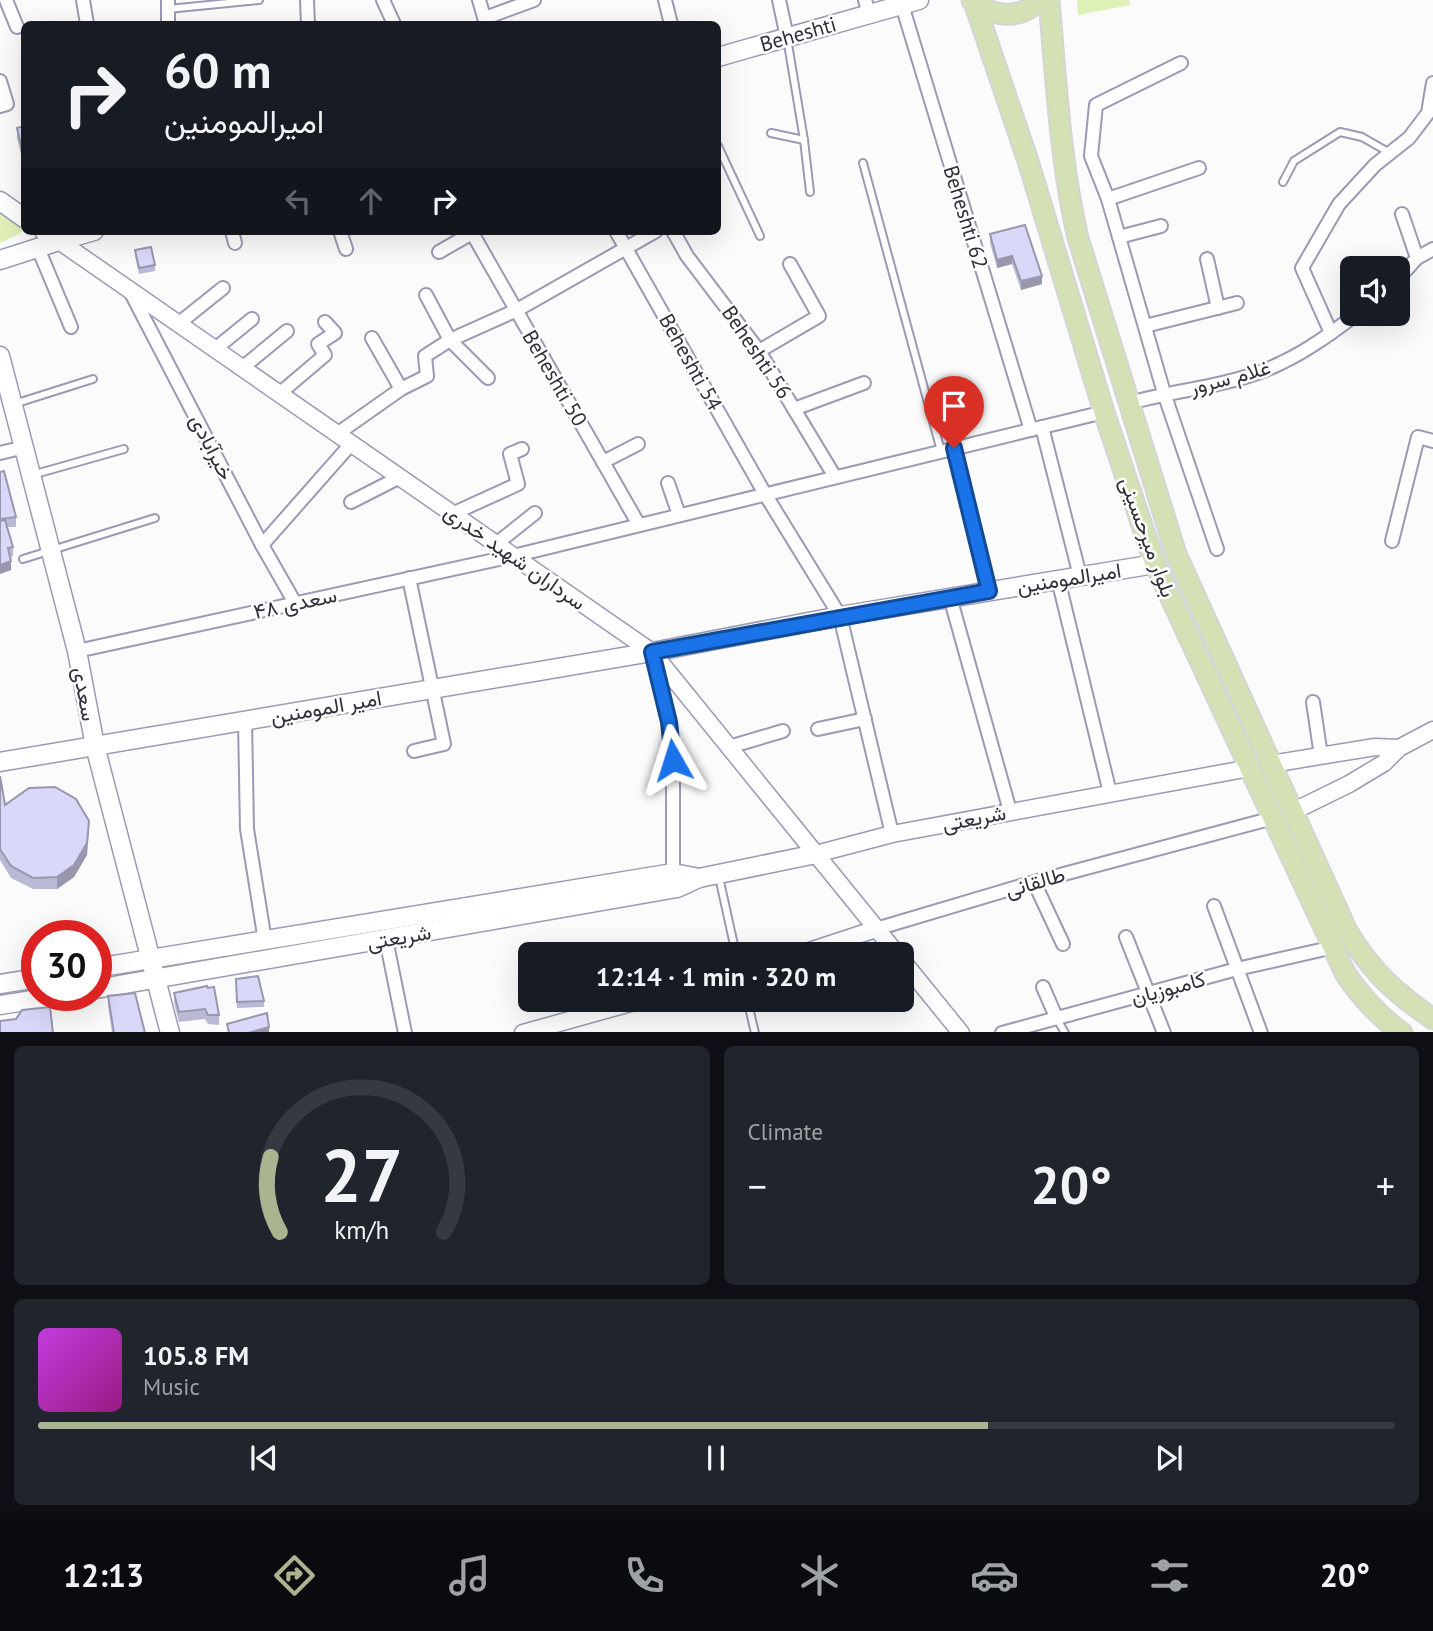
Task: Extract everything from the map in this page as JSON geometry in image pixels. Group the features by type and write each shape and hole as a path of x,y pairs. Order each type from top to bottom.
{"main road":[{"path":"973,1 996,12 1012,15 1028,11 1038,0"},
{"name":"بلوار میرحسینی","path":"1049,0 1061,148 1078,238 1176,554 1292,812 1301,855 1345,973 1382,1019 1422,1025"},
{"name":"بلوار میرحسینی","path":"973,1 1028,161 1104,412 1155,564 1273,818 1301,855"},
{"name":"Beheshti","path":"721,56 787,37 867,7 911,2"},
{"path":"0,201 21,216"},
{"path":"0,260 47,240 73,235"},
{"name":"سعدی","path":"0,356 4,383 14,404 77,651 94,746 170,1032"},
{"name":"امیرالمومنین","path":"652,652 840,616 1155,564"},
{"name":"امیر المومنین","path":"0,762 652,652"},
{"path":"1273,818 1292,812"},
{"name":"شریعتی","path":"112,986 677,888 699,878 816,854"},
{"path":"1301,855 1302,869 1353,971 1370,996 1422,1025"},
{"name":"شریعتی","path":"112,965 673,873 699,878"},
{"path":"0,984 21,981"},
{"path":"0,1005 21,1002"}],"street":[{"path":"6,0 16,27"},
{"path":"83,0 86,21"},
{"path":"307,0 308,21"},
{"path":"383,0 393,21"},
{"path":"479,0 485,21 534,0"},
{"path":"666,0 670,21"},
{"path":"779,0 787,37"},
{"name":"Beheshti 62","path":"911,2 1080,576"},
{"path":"1181,63 1096,105 1091,156 1108,199 1164,393 1217,549"},
{"path":"0,81 7,104 0,106"},
{"path":"1331,333 1302,268 1339,204 1375,165 1409,138 1428,113 1433,83"},
{"path":"1108,199 1199,168"},
{"path":"1402,214 1416,258"},
{"path":"1119,237 1161,226"},
{"path":"341,235 346,249"},
{"path":"439,252 467,235"},
{"name":"Beheshti 50","path":"474,235 639,525"},
{"name":"Beheshti 54","path":"618,235 765,494 840,616 892,834"},
{"path":"337,434 401,390 427,376 425,356 450,340 517,310 649,235"},
{"name":"Beheshti 56","path":"676,235 687,256 759,351 835,477"},
{"path":"47,240 71,327"},
{"name":"سرداران شهید خدری","path":"47,240 129,290 652,652 887,942"},
{"path":"1410,265 1416,258 1433,249"},
{"path":"1207,258 1218,308"},
{"path":"759,351 819,316 790,264"},
{"path":"178,324 223,288"},
{"name":"خیرآبادی","path":"129,290 295,603"},
{"path":"426,295 450,340 488,378"},
{"path":"1145,326 1237,303"},
{"path":"215,349 252,319"},
{"path":"279,394 325,355 318,344 335,333 325,322"},
{"name":"غلام سرور","path":"1130,403 1164,393 1237,379 1280,364 1340,326"},
{"path":"242,368 287,331"},
{"path":"372,338 401,390"},
{"path":"794,409 864,383"},
{"name":"سعدی ۴۸","path":"77,651 513,555 1104,412"},
{"path":"1392,541 1418,437 1433,441"},
{"path":"262,545 351,444"},
{"path":"603,462 638,444"},
{"path":"0,453 25,447"},
{"path":"452,513 518,484 510,454 523,449"},
{"path":"947,450 989,591"},
{"path":"351,502 400,477"},
{"path":"668,483 679,515"},
{"path":"496,544 535,513"},
{"path":"409,578 444,744 414,751"},
{"path":"1058,579 1110,793"},
{"path":"950,597 1010,811"},
{"path":"652,652 669,722 673,760 673,873"},
{"path":"1313,702 1321,756"},
{"path":"818,729 864,719"},
{"path":"244,721 247,829 265,941"},
{"path":"729,747 783,731"},
{"path":"1292,812 1336,792 1384,763 1399,748 1432,733"},
{"path":"1271,764 1375,747 1399,748"},
{"name":"شریعتی","path":"816,854 892,834 1250,768"},
{"name":"طالقانی","path":"836,942 1034,882 1273,818"},
{"path":"1034,882 1063,944"},
{"path":"1214,906 1261,1032"},
{"path":"1126,937 1164,1032"},
{"path":"386,939 405,1032"},
{"name":"کامبوزیان","path":"1002,1032 1237,969 1334,947"},
{"path":"914,976 961,1032"},
{"path":"1043,987 1056,1017"},
{"path":"523,1032 597,1012"}],"lane":[{"path":"168,5 259,0"},
{"path":"787,37 810,192"},
{"path":"1283,182 1294,161 1340,132 1362,138 1390,153"},
{"path":"771,133 804,140"},
{"path":"721,152 760,236"},
{"path":"863,163 947,450"},
{"path":"14,404 93,379"},
{"path":"32,475 124,449"},
{"path":"23,559 155,519"},
{"path":"718,875 733,942"},
{"path":"750,1012 755,1032"},
{"path":"1056,1017 1065,1032"}],"green space":[{"path":"1077,0 1129,0 1130,5 1078,15"},
{"path":"0,211 21,227 21,232 0,243"}],"building":[{"path":"21,127 21,145 17,128"},
{"path":"1025,225 1042,276 1021,281 1012,256 997,260 990,234"},
{"path":"151,247 155,265 139,268 135,250"},
{"path":"4,471 16,517 0,519 0,472"},
{"path":"5,520 13,547 8,548 11,561 0,565 0,521"},
{"path":"0,776 5,805 29,788 55,787 76,799 89,821 87,843 74,865 57,877 33,878 11,866 0,849"},
{"path":"258,976 264,1001 237,1002 236,979"},
{"path":"214,987 219,1015 208,1015 205,1009 179,1012 174,993"},
{"path":"135,993 145,1032 114,1032 110,1011 112,996"},
{"path":"21,1011 50,1011 53,1032 0,1032 0,1021 16,1019"},
{"path":"267,1013 269,1027 252,1032 229,1032 227,1024"}],"route":[{"path":"673,760 669,722 652,652 989,591 954,448"}]}
